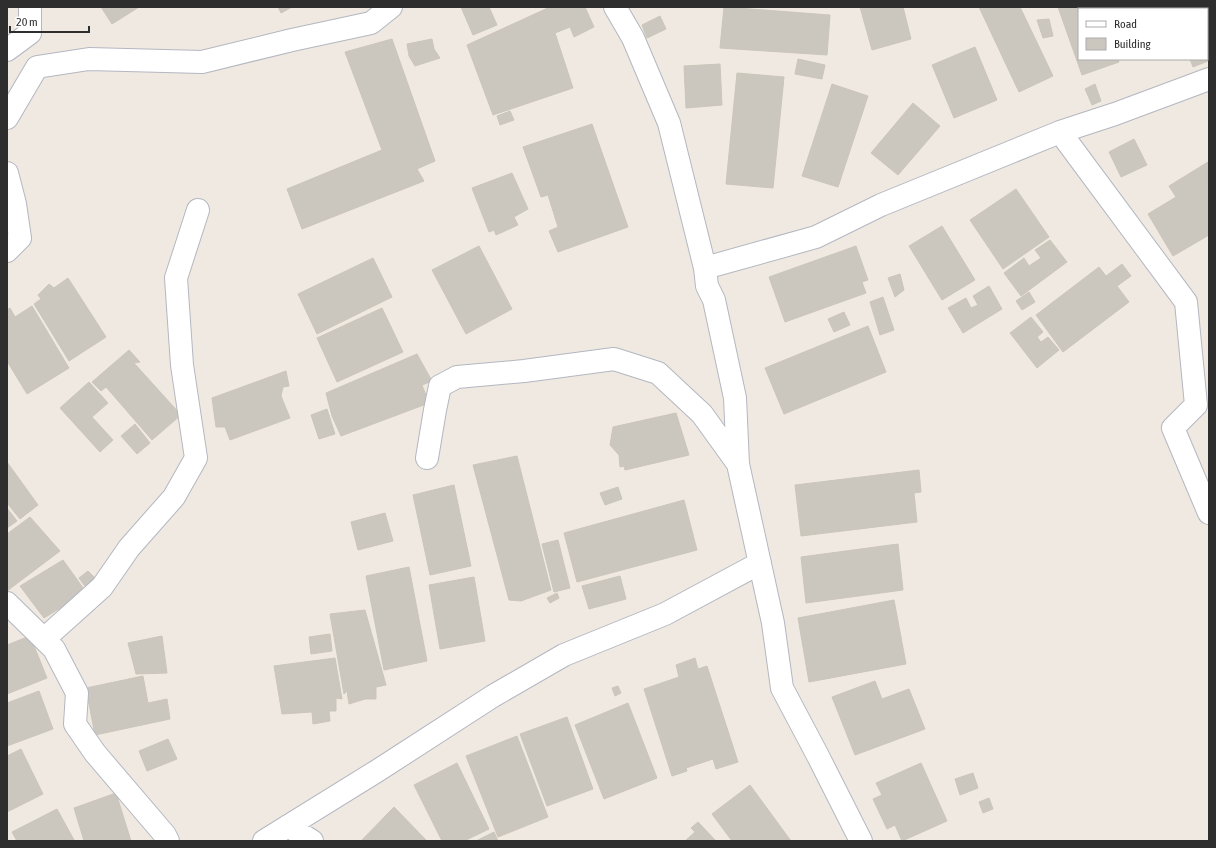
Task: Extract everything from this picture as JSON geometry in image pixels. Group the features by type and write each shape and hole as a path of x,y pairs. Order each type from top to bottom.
{"street":[{"path":"7,50 30,34 30,7"},
{"path":"7,118 37,67 89,59 202,62 371,23 391,7"},
{"path":"615,7 633,38 669,123 705,268 707,286 714,300 735,398 738,464 773,624 782,688 861,841"},
{"path":"705,268 816,237 881,205 1060,132 1115,114 1209,78"},
{"path":"1060,132 1186,302 1196,405 1173,428 1209,513"},
{"path":"7,173 15,204 20,238 7,251"},
{"path":"44,639 102,587 129,548 174,497 196,458 182,365 176,278 198,210"},
{"path":"427,458 440,386 457,377 524,371 614,359 658,373 702,414 738,464"},
{"path":"264,841 377,771 493,696 564,655 665,614 760,563"},
{"path":"7,603 54,649 77,693 75,724 95,753 165,835 168,841"},
{"path":"288,826 312,841"}],"building":[{"path":"101,7 139,7 112,24"},
{"path":"278,7 292,7 281,13"},
{"path":"461,7 489,7 497,25 473,35"},
{"path":"550,7 585,7 594,27 574,37 570,27 555,33 573,88 493,115 467,45"},
{"path":"724,7 830,15 827,55 720,48"},
{"path":"860,7 903,7 911,39 872,50"},
{"path":"979,7 1020,7 1053,76 1019,92"},
{"path":"1058,7 1100,8 1078,8 1078,60 1118,60 1119,62 1082,75"},
{"path":"1135,7 1176,8 1136,8"},
{"path":"660,16 666,29 647,38 642,25"},
{"path":"1049,19 1053,36 1043,38 1037,20"},
{"path":"392,39 435,161 417,169 424,181 302,229 287,189 382,150 345,52"},
{"path":"432,39 434,49 440,58 415,66 409,56 407,44"},
{"path":"975,47 997,100 954,118 932,65"},
{"path":"798,59 825,65 822,79 795,74"},
{"path":"1190,60 1208,60 1208,61 1193,67"},
{"path":"720,64 722,105 686,108 684,66"},
{"path":"737,73 784,77 773,188 726,184"},
{"path":"832,84 868,96 838,187 802,176"},
{"path":"1095,84 1101,101 1092,105 1085,89"},
{"path":"913,103 940,126 898,175 871,153"},
{"path":"510,111 514,120 500,125 497,116"},
{"path":"592,124 628,227 558,252 549,231 558,227 548,195 541,197 523,147"},
{"path":"1134,139 1147,165 1121,177 1109,152"},
{"path":"1208,162 1209,235 1173,256 1148,214 1176,197 1169,186"},
{"path":"512,173 528,209 514,217 518,225 496,235 494,230 489,232 472,188"},
{"path":"1016,189 1049,237 1003,269 970,220"},
{"path":"942,226 975,280 942,300 909,246"},
{"path":"1050,240 1067,262 1021,296 1004,273 1024,258 1029,266 1041,258 1035,250"},
{"path":"479,246 512,309 466,334 432,270"},
{"path":"856,246 868,280 862,282 866,293 785,322 769,277"},
{"path":"373,258 392,297 317,334 298,294"},
{"path":"1122,264 1131,276 1117,286 1129,302 1063,352 1036,315 1099,267 1106,276"},
{"path":"900,274 904,290 895,297 888,278"},
{"path":"68,278 106,337 69,361 34,304 41,299 38,295 49,284 54,288"},
{"path":"989,286 1002,309 963,333 948,308 966,298 971,308 978,305 973,296"},
{"path":"1029,292 1035,302 1022,310 1016,301"},
{"path":"883,297 894,330 880,335 870,302"},
{"path":"32,306 69,368 27,394 7,361 7,310 10,308 15,317"},
{"path":"382,308 403,352 337,382 317,338"},
{"path":"844,312 850,325 834,332 828,319"},
{"path":"1031,317 1043,332 1037,337 1041,342 1048,337 1059,350 1037,368 1010,333"},
{"path":"868,326 886,372 784,414 765,368"},
{"path":"129,350 140,362 134,363 181,415 152,440 106,387 101,391 92,382"},
{"path":"417,354 432,381 422,385 429,403 341,436 332,416 326,393"},
{"path":"286,371 289,386 283,387 281,396 290,418 230,440 225,427 216,427 212,398"},
{"path":"89,382 108,403 92,417 113,440 100,452 60,408"},
{"path":"327,409 335,434 319,439 311,415"},
{"path":"676,413 689,455 625,470 624,466 620,467 619,455 610,445 613,427"},
{"path":"135,424 150,443 137,454 121,436"},
{"path":"517,456 551,590 521,601 509,600 473,465"},
{"path":"7,462 38,505 20,519 7,503"},
{"path":"919,470 921,492 914,493 917,522 801,536 795,485"},
{"path":"454,485 471,566 430,575 413,495"},
{"path":"618,487 622,499 605,505 600,493"},
{"path":"684,500 697,550 577,582 564,533"},
{"path":"7,508 17,521 7,528"},
{"path":"385,513 393,541 358,550 351,522"},
{"path":"30,517 60,551 7,591 7,534"},
{"path":"558,540 570,588 554,592 542,544"},
{"path":"898,544 903,590 806,603 801,557"},
{"path":"63,560 86,592 44,618 20,586"},
{"path":"409,567 427,661 384,670 366,576"},
{"path":"88,571 98,581 87,589 79,578"},
{"path":"620,576 626,599 589,609 582,586"},
{"path":"474,577 485,641 440,649 429,585"},
{"path":"557,593 559,598 550,603 547,598"},
{"path":"894,600 906,664 809,682 798,618"},
{"path":"365,610 386,685 376,687 376,699 365,699 349,704 347,691 344,694 330,614"},
{"path":"330,634 332,651 311,654 309,637"},
{"path":"30,636 47,678 7,694 7,645"},
{"path":"162,636 167,673 136,674 128,643"},
{"path":"335,658 342,699 336,698 336,711 329,711 330,721 313,724 312,712 282,714 274,666"},
{"path":"695,658 698,669 707,666 738,762 716,769 713,759 686,768 687,771 672,776 644,689 679,677 676,665"},
{"path":"143,676 148,703 167,699 170,719 95,735 86,688"},
{"path":"875,681 882,699 909,689 925,729 855,755 832,697"},
{"path":"618,686 621,693 615,696 612,688"},
{"path":"39,691 53,729 7,746 7,703"},
{"path":"628,703 657,778 604,799 575,725"},
{"path":"567,717 593,789 547,806 520,734"},
{"path":"517,736 548,817 498,837 466,756"},
{"path":"168,739 177,759 147,771 139,751"},
{"path":"21,749 43,794 7,812 7,756"},
{"path":"457,763 489,829 464,841 442,841 414,785"},
{"path":"921,763 947,821 902,841 895,825 887,829 873,799 882,795 876,783"},
{"path":"973,773 978,788 960,795 955,779"},
{"path":"750,785 791,841 732,841 712,814"},
{"path":"116,793 131,841 84,841 74,808"},
{"path":"989,798 993,809 983,813 979,802"},
{"path":"394,807 427,841 361,841"},
{"path":"57,809 74,840 17,841 12,832"},
{"path":"698,822 716,841 685,841 695,832 691,828"},
{"path":"494,832 498,841 476,841"}]}
